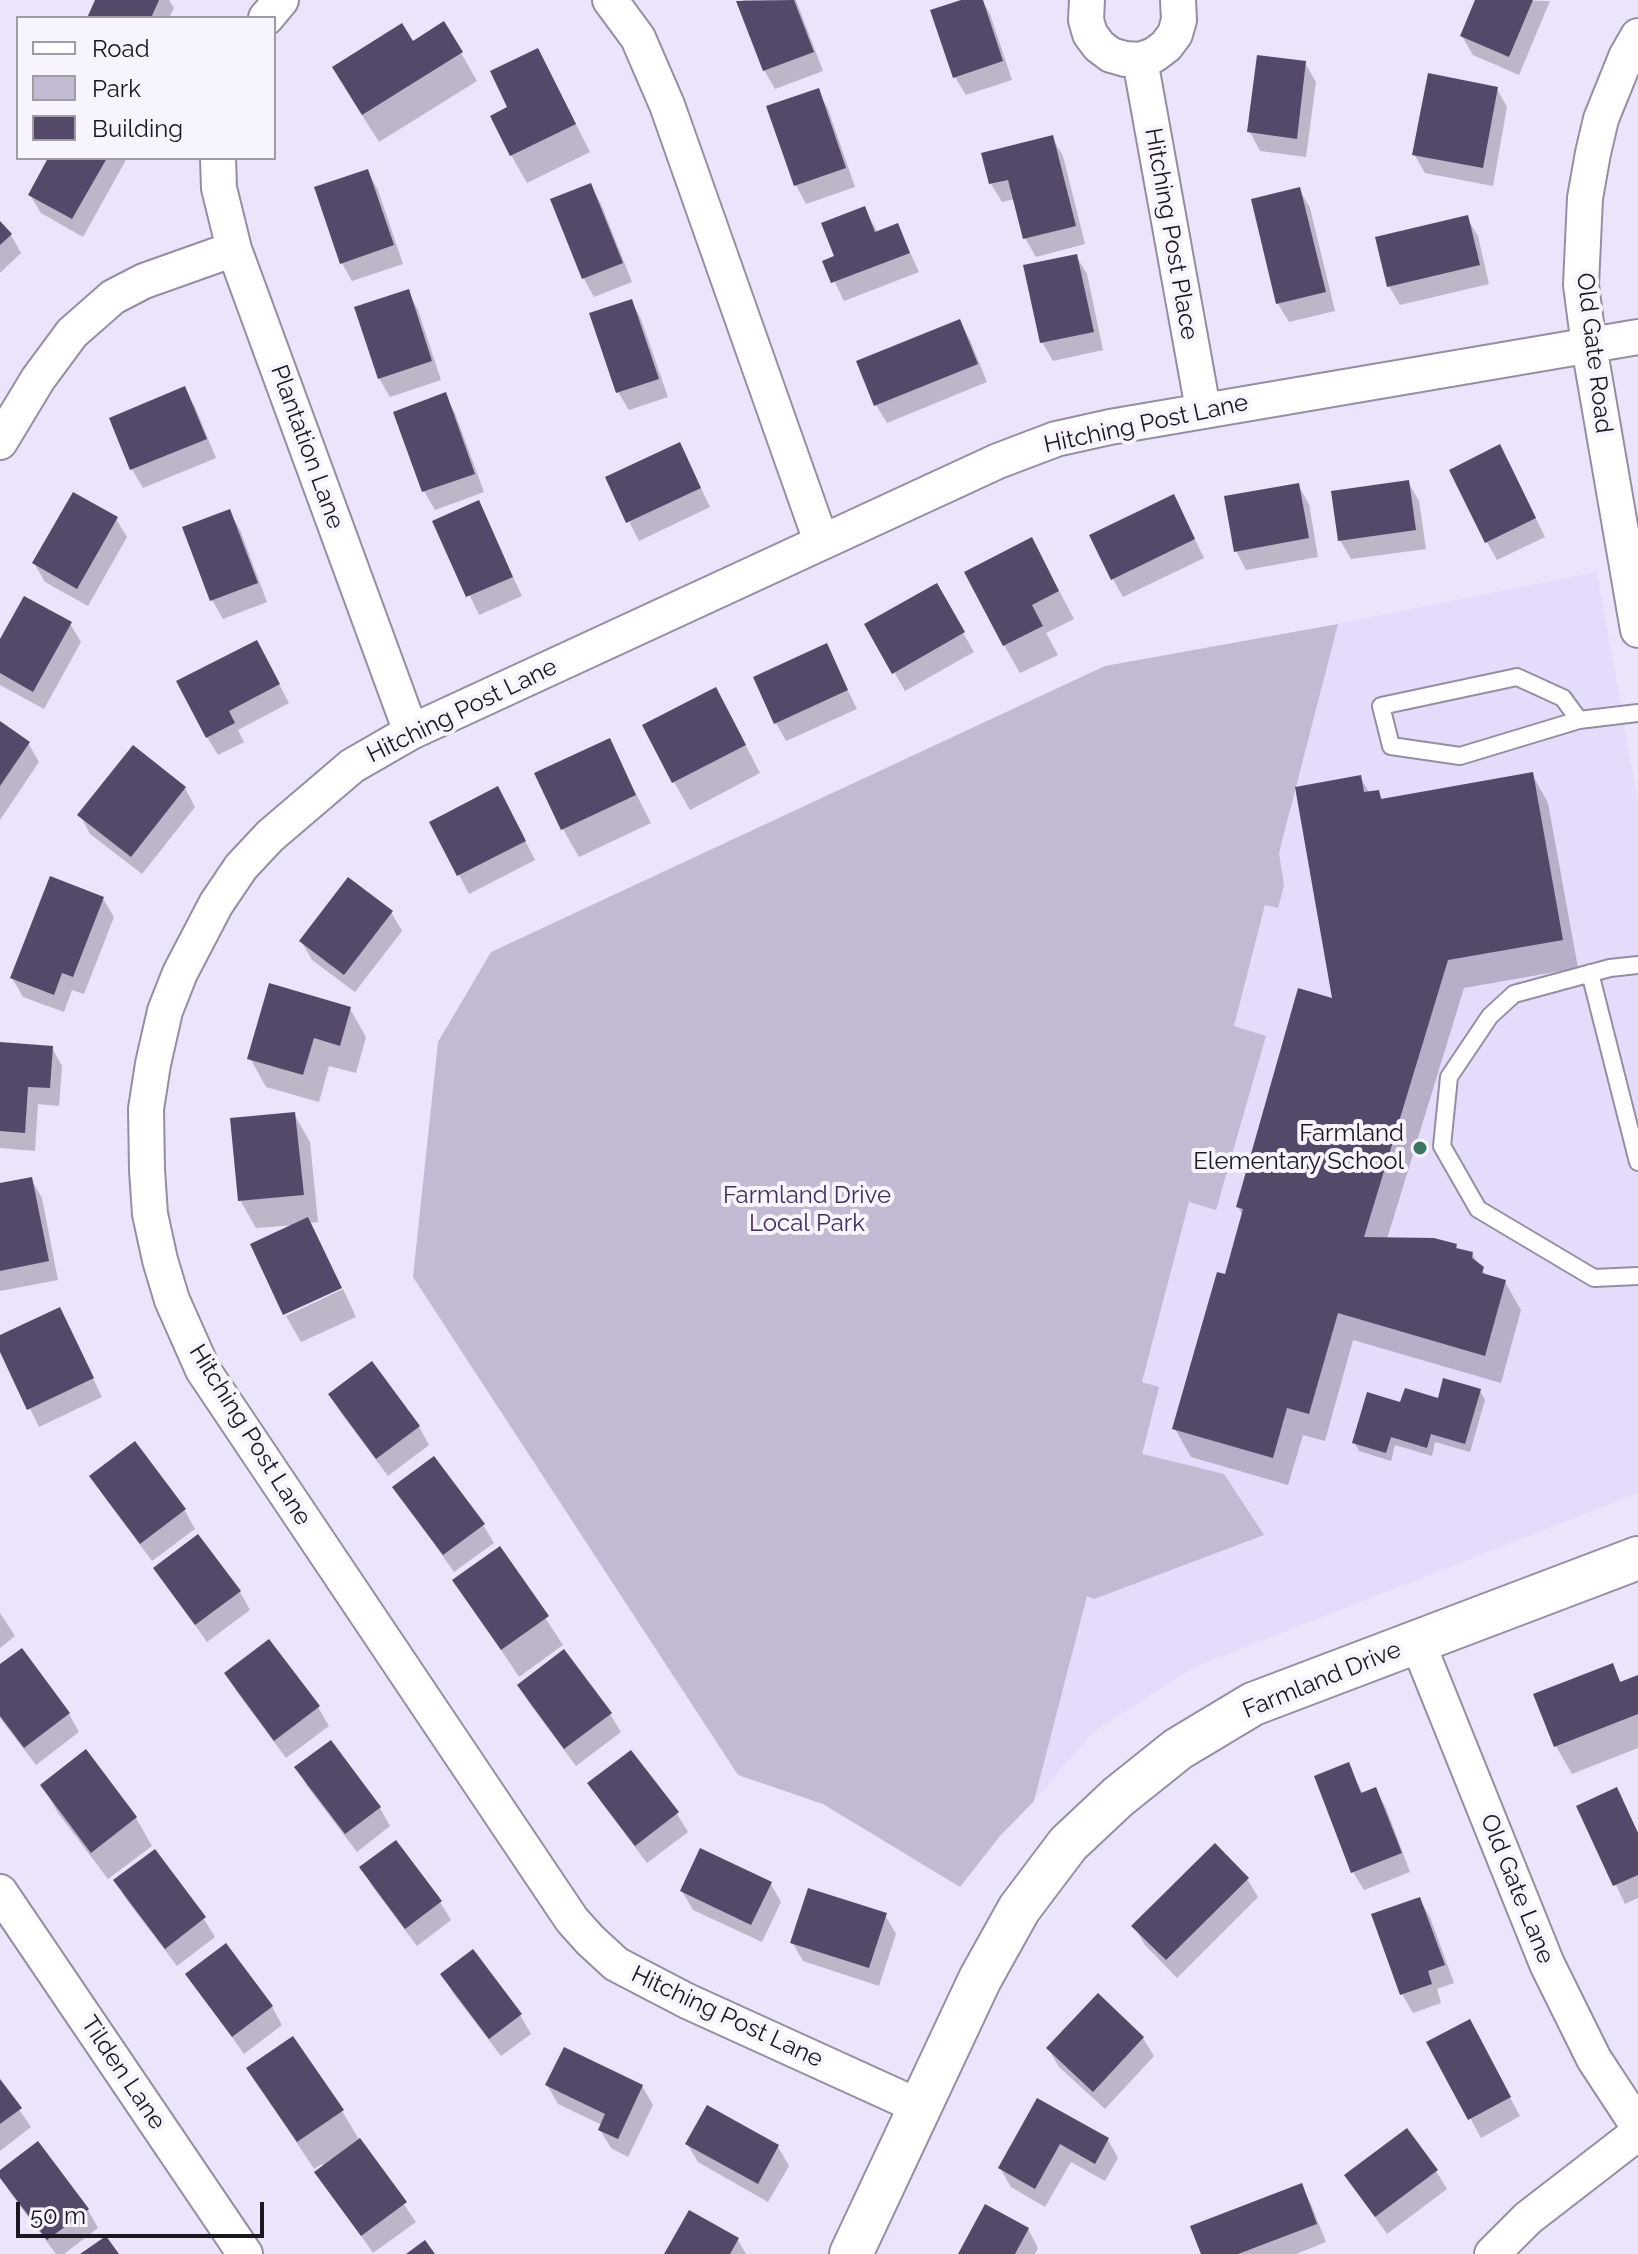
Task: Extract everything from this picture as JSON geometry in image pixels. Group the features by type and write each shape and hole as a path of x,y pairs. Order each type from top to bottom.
{"street":[{"path":"268,16 281,0"},
{"path":"610,0 638,38 667,105 821,541"},
{"path":"1087,0 1086,20 1090,34 1099,46 1111,55 1140,60 1154,55 1175,34 1179,20 1178,0"},
{"name":"Old Gate Road","path":"1638,36 1626,57 1601,119 1585,198 1581,285 1638,630"},
{"name":"Hitching Post Place","path":"1140,60 1203,409"},
{"name":"Plantation Lane","path":"218,160 219,188 234,249 411,732"},
{"path":"0,442 38,379 72,333 113,297 144,281 234,249"},
{"name":"Hitching Post Lane","path":"920,2107 687,2001 616,1964 590,1940 572,1920 203,1370 172,1300 150,1214 146,1109 165,1011 180,973 216,904 241,867 270,836 352,766 411,732 998,461 1056,439 1203,409 1638,337"},
{"name":"Farmland Drive","path":"851,2254 980,1979 1019,1909 1078,1835 1118,1797 1178,1749 1253,1704 1638,1558"},
{"name":"Old Gate Lane","path":"1417,1641 1547,1964 1594,2059 1638,2126"},
{"name":"Tilden Lane","path":"0,1892 245,2254"},
{"path":"1492,2254 1528,2218 1638,2133"}],"lane":[{"path":"1579,720 1563,698 1517,677 1381,706 1391,746 1460,756 1579,720 1638,713"},
{"path":"1638,965 1590,973 1514,994 1490,1016 1449,1077 1442,1146 1478,1209 1594,1278 1638,1276"},
{"path":"1590,973 1638,1162"}],"shaded area":[{"name":"Farmland Elementary School","path":"1597,572 1638,802 1638,1493 1194,1667 1093,1732 1031,1804 1338,624"}],"green space":[{"name":"Farmland Drive Local Park","path":"1338,624 1279,853 1284,886 1278,908 1265,905 1234,1026 1266,1036 1216,1210 1189,1202 1142,1382 1159,1387 1142,1454 1224,1474 1264,1535 1094,1599 1087,1596 1034,1801 1000,1836 960,1887 823,1804 738,1775 413,1277 438,1042 491,952 1105,666"}],"building":[{"path":"95,0 159,0 152,16 88,16"},
{"path":"794,0 814,52 763,71 736,1"},
{"path":"961,0 983,0 1003,61 953,78 930,10"},
{"path":"1475,0 1533,0 1509,57 1460,36"},
{"path":"444,21 463,52 362,115 332,67 402,23 413,41"},
{"path":"538,48 576,124 510,156 490,116 507,107 490,71"},
{"path":"1257,55 1306,61 1297,139 1247,132"},
{"path":"1428,73 1498,87 1483,168 1412,155"},
{"path":"819,88 846,168 794,186 766,106"},
{"path":"1053,135 1076,226 1023,239 1008,180 989,184 981,153"},
{"path":"47,160 106,160 72,219 28,195"},
{"path":"368,169 394,245 340,264 314,187"},
{"path":"591,183 623,263 582,279 550,199"},
{"path":"1300,187 1326,292 1276,304 1251,199"},
{"path":"865,206 875,232 898,223 910,253 831,283 822,261 834,256 821,223"},
{"path":"1468,215 1480,265 1387,287 1375,237"},
{"path":"0,221 12,234 0,245"},
{"path":"1077,254 1094,332 1040,343 1023,265"},
{"path":"409,289 432,361 378,379 354,307"},
{"path":"632,299 659,379 616,393 589,313"},
{"path":"960,319 978,364 874,406 856,361"},
{"path":"185,386 207,439 130,470 109,418"},
{"path":"446,392 475,474 422,492 393,412"},
{"path":"680,442 701,488 626,523 605,477"},
{"path":"1500,444 1536,518 1485,543 1449,470"},
{"path":"1409,480 1416,530 1338,541 1331,491"},
{"path":"1299,483 1309,538 1234,552 1224,496"},
{"path":"73,492 118,517 77,589 32,563"},
{"path":"1174,494 1195,539 1111,580 1089,535"},
{"path":"479,500 513,577 466,597 432,521"},
{"path":"230,509 258,583 210,601 182,527"},
{"path":"1032,537 1059,591 1032,605 1043,626 1003,646 964,572"},
{"path":"937,583 965,632 892,674 864,624"},
{"path":"24,596 72,622 33,692 0,673 0,639"},
{"path":"257,640 280,684 229,711 235,723 206,738 176,681"},
{"path":"827,643 848,690 774,724 753,677"},
{"path":"716,687 746,745 672,783 642,725"},
{"path":"0,721 30,742 0,786"},
{"path":"610,738 636,795 561,830 534,773"},
{"path":"133,745 186,787 131,857 77,815"},
{"name":"Farmland Elementary School","path":"1533,772 1563,940 1448,960 1364,1237 1434,1238 1457,1244 1456,1248 1473,1252 1472,1258 1484,1267 1482,1273 1506,1280 1485,1356 1338,1313 1309,1414 1287,1408 1273,1458 1172,1429 1217,1272 1225,1274 1243,1209 1236,1207 1298,988 1332,998 1295,787 1361,775 1364,792 1379,790 1381,799"},
{"path":"498,786 526,841 457,876 429,822"},
{"path":"50,876 104,897 73,977 62,973 54,995 10,978"},
{"path":"348,877 393,911 344,975 299,941"},
{"path":"269,983 351,1007 340,1046 314,1038 303,1075 247,1059"},
{"path":"0,1042 53,1046 50,1088 28,1087 25,1133 0,1131"},
{"path":"295,1112 304,1195 238,1201 230,1118"},
{"path":"32,1177 49,1261 0,1271 0,1183"},
{"path":"308,1217 342,1288 283,1315 250,1244"},
{"path":"60,1307 94,1378 27,1410 0,1352 0,1335"},
{"path":"372,1361 420,1426 376,1459 328,1394"},
{"path":"1443,1378 1481,1389 1465,1444 1431,1434 1427,1448 1391,1437 1386,1453 1352,1443 1367,1392 1400,1402 1405,1388 1438,1398"},
{"path":"135,1441 186,1509 140,1544 89,1476"},
{"path":"434,1456 485,1524 443,1555 392,1487"},
{"path":"198,1534 241,1591 195,1625 153,1568"},
{"path":"500,1546 549,1616 501,1650 452,1580"},
{"path":"269,1639 320,1706 274,1741 224,1673"},
{"path":"22,1648 70,1713 24,1748 0,1716 0,1664"},
{"path":"564,1649 612,1713 564,1749 517,1685"},
{"path":"1613,1663 1620,1682 1638,1675 1638,1714 1554,1747 1533,1694"},
{"path":"331,1740 381,1807 345,1834 294,1767"},
{"path":"86,1749 137,1817 91,1853 40,1785"},
{"path":"631,1750 679,1812 635,1846 587,1783"},
{"path":"1349,1762 1361,1793 1376,1787 1402,1853 1351,1873 1314,1776"},
{"path":"1617,1787 1638,1833 1638,1875 1613,1886 1576,1806"},
{"path":"396,1840 442,1901 405,1929 359,1867"},
{"path":"1215,1843 1249,1878 1166,1960 1131,1926"},
{"path":"700,1848 772,1882 751,1925 680,1891"},
{"path":"155,1849 206,1917 165,1949 113,1880"},
{"path":"808,1888 887,1913 869,1968 790,1943"},
{"path":"1420,1897 1445,1965 1428,1971 1432,1984 1400,1995 1371,1914"},
{"path":"226,1943 273,2006 232,2037 185,1974"},
{"path":"473,1949 522,2014 489,2039 440,1974"},
{"path":"1098,1993 1144,2037 1093,2092 1046,2048"},
{"path":"1470,2019 1511,2097 1468,2120 1426,2042"},
{"path":"293,2036 344,2110 297,2142 246,2068"},
{"path":"564,2047 643,2085 618,2139 598,2130 605,2114 545,2085"},
{"path":"0,2079 22,2108 0,2124"},
{"path":"1037,2098 1109,2138 1095,2164 1060,2144 1035,2189 998,2168"},
{"path":"707,2105 779,2145 758,2184 685,2144"},
{"path":"1407,2128 1438,2170 1375,2217 1344,2175"},
{"path":"360,2138 407,2202 361,2236 314,2172"},
{"path":"38,2141 89,2209 47,2240 0,2178 0,2170"},
{"path":"1302,2183 1317,2224 1238,2254 1201,2254 1190,2226"},
{"path":"985,2204 1029,2228 1015,2254 958,2254"},
{"path":"689,2210 739,2238 730,2254 664,2254"},
{"path":"106,2236 119,2254 80,2254"},
{"path":"425,2240 435,2254 406,2254"}],"place":[{"name":"Farmland Elementary School","path":"1420,1148"}]}
